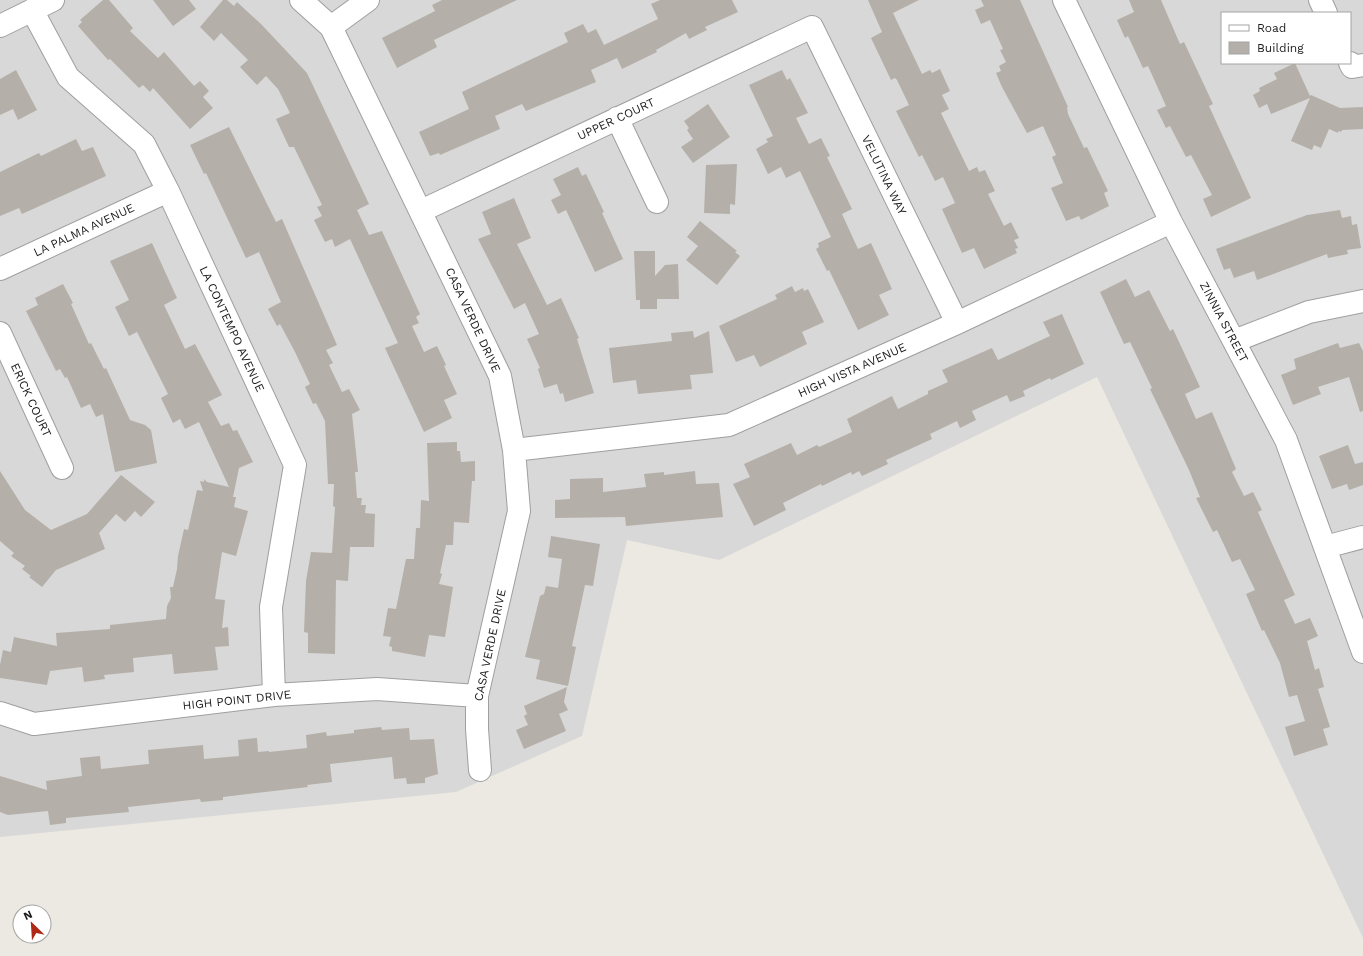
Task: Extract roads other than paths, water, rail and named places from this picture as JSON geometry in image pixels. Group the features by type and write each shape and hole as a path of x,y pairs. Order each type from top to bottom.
{"street":[{"path":"0,26 53,0"},
{"name":"CASA VERDE DRIVE","path":"301,0 330,27 421,211 500,376 514,450 519,511 477,696 477,729 480,770"},
{"path":"330,27 368,0"},
{"name":"ZINNIA STREET","path":"1064,0 1171,222 1286,440 1363,652"},
{"path":"1320,0 1326,12"},
{"name":"LA CONTEMPO AVENUE","path":"32,10 68,77 144,144 168,191 295,465 271,607 274,695"},
{"name":"UPPER COURT","path":"421,211 812,27"},
{"name":"VELUTINA WAY","path":"812,27 957,323"},
{"path":"617,118 657,202"},
{"name":"LA PALMA AVENUE","path":"0,269 168,191"},
{"name":"HIGH VISTA AVENUE","path":"514,450 729,425 957,323 1171,222"},
{"path":"1234,341 1309,312 1363,301"},
{"name":"ERICK COURT","path":"0,333 62,468"},
{"path":"1325,547 1363,537"},
{"name":"HIGH POINT DRIVE","path":"0,713 34,724 274,695 377,689 477,696"}]}
